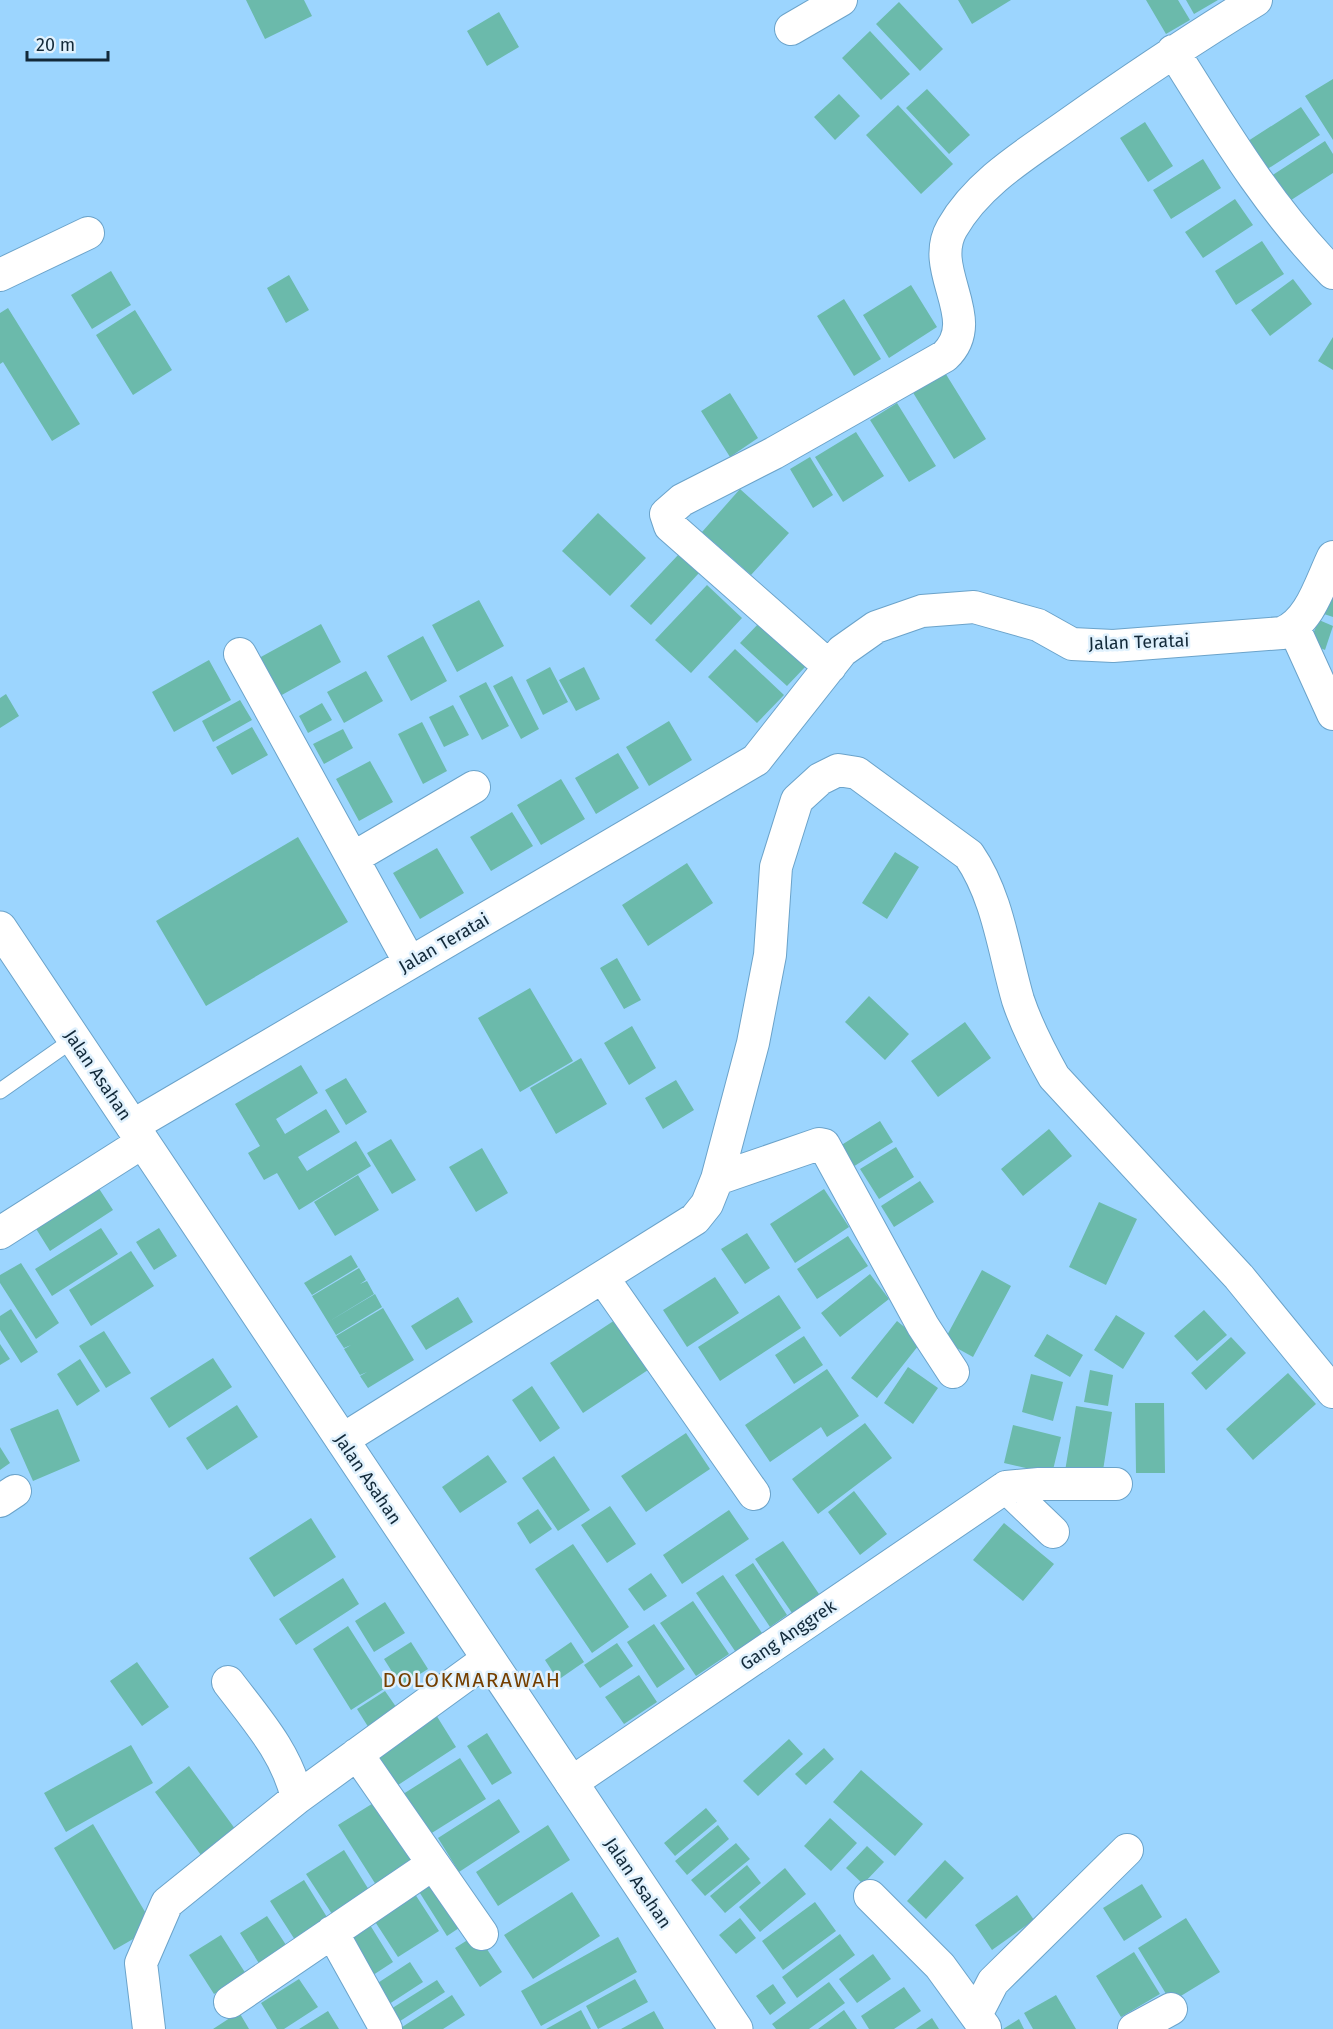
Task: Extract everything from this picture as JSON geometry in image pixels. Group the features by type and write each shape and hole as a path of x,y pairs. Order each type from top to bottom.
{"main road":[{"name":"Jalan Asahan","path":"5,947 74,1039 736,2029"}],"street":[{"path":"791,28 841,0"},
{"path":"830,667 670,526 666,514 682,500 774,453 945,356 956,345 960,323 944,258 950,230 972,198 1032,151 1173,51 1256,0"},
{"path":"1173,51 1250,174 1299,238 1333,273"},
{"path":"0,275 88,233"},
{"path":"1333,557 1306,613 1294,628 1333,714"},
{"name":"Jalan Teratai","path":"0,1233 138,1134 410,963 756,760 842,651 876,627 922,611 974,607 1038,625 1072,644 1113,646 1282,633 1294,628"},
{"path":"240,654 410,963"},
{"path":"342,1440 695,1219 707,1204 717,1179 753,1043 770,955 776,867 797,800 820,779 838,770 857,773 969,855 981,872 1032,1038 1054,1077 1239,1277 1333,1392"},
{"path":"353,858 474,788"},
{"path":"717,1179 819,1144 824,1145 923,1326 954,1372"},
{"path":"603,1278 754,1494"},
{"path":"1006,1487 1039,1484 1116,1485"},
{"path":"1006,1487 1053,1532"},
{"name":"Gang Anggrek","path":"571,1783 1006,1487"},
{"path":"149,2029 141,1963 167,1903 297,1798 488,1659"},
{"path":"228,1682 283,1755 293,1779 297,1798"},
{"path":"357,1754 482,1934"},
{"path":"981,2021 993,1982 1127,1850"},
{"path":"230,2002 433,1864"},
{"path":"870,1896 940,1966 981,2021"},
{"path":"332,1932 383,2028"},
{"path":"1134,2029 1171,2009"}],"lane":[{"path":"0,1091 74,1039"}],"building":[{"path":"246,0 304,0 312,16 265,39"},
{"path":"958,0 1011,0 972,24"},
{"path":"1146,0 1178,0 1190,20 1166,34"},
{"path":"1186,0 1218,0 1194,14"},
{"path":"899,2 943,49 920,71 876,24"},
{"path":"499,12 519,47 487,66 467,31"},
{"path":"870,31 910,74 881,100 842,58"},
{"path":"1333,79 1333,140 1305,96"},
{"path":"927,89 970,135 949,154 906,108"},
{"path":"839,94 860,116 835,140 814,117"},
{"path":"898,105 953,164 921,194 866,135"},
{"path":"1301,107 1320,135 1266,170 1248,141"},
{"path":"1145,122 1173,166 1148,182 1120,138"},
{"path":"1325,141 1333,154 1333,173 1285,204 1268,178"},
{"path":"1203,159 1221,188 1171,219 1153,190"},
{"path":"1235,199 1253,225 1203,258 1185,232"},
{"path":"1262,241 1284,274 1236,305 1215,271"},
{"path":"111,271 131,305 92,329 71,295"},
{"path":"289,275 309,310 286,323 267,288"},
{"path":"1293,279 1312,304 1270,336 1251,310"},
{"path":"911,285 937,327 889,358 863,315"},
{"path":"844,299 881,359 854,376 817,316"},
{"path":"8,308 80,424 52,441 3,362 0,364 0,313"},
{"path":"135,310 172,370 133,395 96,335"},
{"path":"1333,337 1333,370 1318,361"},
{"path":"944,371 986,439 954,459 912,391"},
{"path":"730,393 758,438 730,457 701,411"},
{"path":"897,403 936,466 909,482 870,420"},
{"path":"856,432 884,476 843,502 815,457"},
{"path":"810,457 833,495 813,508 790,469"},
{"path":"740,489 789,533 751,575 702,532"},
{"path":"598,513 646,558 610,596 562,551"},
{"path":"679,554 699,573 651,625 630,606"},
{"path":"707,585 742,618 691,673 655,640"},
{"path":"1333,585 1333,617 1321,613"},
{"path":"479,600 504,646 457,672 432,625"},
{"path":"1319,620 1333,626 1325,650 1309,643"},
{"path":"760,622 806,666 787,686 740,643"},
{"path":"321,624 341,662 280,696 259,658"},
{"path":"423,636 447,681 411,701 387,656"},
{"path":"735,649 784,695 757,723 708,677"},
{"path":"209,660 231,700 174,732 152,692"},
{"path":"550,667 568,702 543,715 526,680"},
{"path":"584,667 600,699 576,711 559,680"},
{"path":"366,671 383,701 344,723 327,692"},
{"path":"512,676 539,729 521,739 493,686"},
{"path":"486,682 509,726 482,740 459,696"},
{"path":"6,694 19,716 0,728 0,698"},
{"path":"240,700 252,720 213,742 202,721"},
{"path":"322,703 332,720 308,733 299,716"},
{"path":"453,705 469,735 444,747 429,717"},
{"path":"669,721 692,760 649,786 626,747"},
{"path":"422,722 447,771 423,784 398,734"},
{"path":"252,727 268,755 232,775 216,747"},
{"path":"343,729 353,748 324,764 313,744"},
{"path":"618,753 639,788 596,814 575,778"},
{"path":"370,761 393,802 359,821 336,779"},
{"path":"561,779 585,819 541,845 517,805"},
{"path":"512,812 533,846 491,871 470,837"},
{"path":"298,837 348,922 206,1006 156,921"},
{"path":"437,848 464,893 420,919 393,873"},
{"path":"895,852 919,867 887,919 862,903"},
{"path":"687,863 713,903 648,946 622,905"},
{"path":"617,958 641,1000 624,1009 600,968"},
{"path":"530,988 573,1061 520,1092 478,1018"},
{"path":"869,996 909,1034 885,1060 845,1022"},
{"path":"965,1022 991,1058 938,1097 911,1061"},
{"path":"632,1026 656,1068 629,1085 604,1043"},
{"path":"581,1058 607,1104 556,1134 530,1088"},
{"path":"301,1065 318,1093 276,1119 285,1134 326,1109 340,1132 298,1157 307,1171 356,1141 371,1166 299,1210 277,1173 264,1180 248,1153 260,1146 235,1104"},
{"path":"346,1078 367,1112 346,1125 325,1090"},
{"path":"676,1080 694,1110 663,1129 645,1098"},
{"path":"880,1121 893,1142 848,1170 835,1149"},
{"path":"1049,1129 1072,1156 1023,1196 1001,1169"},
{"path":"391,1139 416,1180 392,1194 367,1153"},
{"path":"896,1147 914,1177 879,1199 860,1169"},
{"path":"482,1148 508,1193 476,1212 449,1167"},
{"path":"358,1175 379,1210 335,1236 314,1202"},
{"path":"920,1181 934,1202 894,1227 881,1206"},
{"path":"96,1184 113,1210 50,1251 33,1224"},
{"path":"824,1189 849,1227 795,1263 770,1224"},
{"path":"1099,1202 1137,1219 1106,1285 1069,1267"},
{"path":"101,1228 118,1254 52,1296 35,1269"},
{"path":"159,1228 177,1256 154,1270 136,1242"},
{"path":"747,1233 770,1268 745,1284 721,1249"},
{"path":"848,1236 868,1266 817,1299 797,1269"},
{"path":"131,1251 154,1286 91,1326 69,1290"},
{"path":"351,1255 358,1267 312,1295 304,1283"},
{"path":"21,1263 59,1323 36,1339 0,1283 0,1275"},
{"path":"359,1268 366,1280 360,1284 367,1281 374,1294 328,1322 312,1296"},
{"path":"982,1270 1011,1286 973,1357 944,1341"},
{"path":"870,1274 889,1299 840,1337 821,1313"},
{"path":"715,1277 739,1313 687,1347 663,1310"},
{"path":"375,1294 382,1307 336,1335 328,1322"},
{"path":"779,1295 801,1328 720,1381 698,1347"},
{"path":"458,1297 473,1322 426,1350 411,1326"},
{"path":"383,1308 414,1360 368,1388 360,1376 367,1372 360,1375 344,1349 351,1345 344,1348 336,1336"},
{"path":"11,1309 38,1352 21,1363 0,1330 0,1316"},
{"path":"1204,1310 1227,1335 1197,1361 1174,1336"},
{"path":"1116,1315 1145,1333 1123,1369 1094,1350"},
{"path":"615,1320 648,1370 583,1413 550,1363"},
{"path":"897,1321 922,1341 877,1398 851,1378"},
{"path":"104,1331 131,1373 106,1388 79,1346"},
{"path":"1047,1334 1083,1355 1070,1377 1034,1356"},
{"path":"804,1336 823,1365 794,1384 775,1355"},
{"path":"1231,1337 1246,1353 1206,1390 1191,1373"},
{"path":"0,1344 10,1359 0,1365"},
{"path":"213,1358 232,1387 169,1428 150,1398"},
{"path":"80,1359 100,1391 77,1406 57,1374"},
{"path":"908,1367 938,1388 913,1424 884,1403"},
{"path":"827,1369 859,1416 827,1437 821,1427 770,1462 745,1425"},
{"path":"1090,1370 1113,1375 1108,1406 1084,1402"},
{"path":"1288,1373 1316,1404 1253,1460 1226,1429"},
{"path":"1031,1374 1063,1382 1053,1421 1022,1412"},
{"path":"532,1386 560,1428 540,1442 512,1400"},
{"path":"1135,1403 1164,1403 1165,1473 1136,1473"},
{"path":"237,1405 258,1437 207,1470 186,1438"},
{"path":"1076,1406 1112,1412 1102,1477 1065,1471"},
{"path":"58,1409 80,1461 33,1481 10,1429"},
{"path":"865,1423 892,1458 818,1514 792,1479"},
{"path":"1013,1425 1061,1437 1052,1474 1004,1463"},
{"path":"686,1433 710,1469 646,1512 621,1476"},
{"path":"0,1447 10,1463 0,1470"},
{"path":"488,1455 507,1482 460,1513 442,1487"},
{"path":"554,1456 590,1510 558,1531 522,1478"},
{"path":"854,1491 887,1534 860,1555 828,1512"},
{"path":"610,1506 636,1544 607,1563 581,1525"},
{"path":"538,1509 552,1529 530,1544 517,1523"},
{"path":"729,1510 749,1539 682,1584 663,1555"},
{"path":"311,1518 336,1557 274,1597 249,1558"},
{"path":"1004,1523 1054,1564 1023,1601 973,1560"},
{"path":"783,1541 819,1594 792,1613 755,1559"},
{"path":"573,1544 629,1627 592,1653 535,1569"},
{"path":"753,1563 787,1615 770,1627 735,1575"},
{"path":"651,1573 667,1596 644,1611 628,1589"},
{"path":"723,1575 764,1636 737,1654 696,1593"},
{"path":"343,1578 359,1604 296,1645 279,1619"},
{"path":"693,1601 729,1654 696,1676 660,1623"},
{"path":"385,1602 405,1633 374,1652 355,1621"},
{"path":"654,1624 685,1669 657,1688 627,1642"},
{"path":"348,1626 387,1687 351,1710 313,1649"},
{"path":"411,1642 428,1669 401,1686 384,1659"},
{"path":"571,1642 584,1662 558,1680 545,1660"},
{"path":"617,1643 633,1666 600,1688 584,1665"},
{"path":"137,1662 169,1707 142,1726 110,1681"},
{"path":"639,1675 657,1702 624,1724 605,1697"},
{"path":"385,1691 401,1714 372,1733 357,1709"},
{"path":"433,1710 456,1747 392,1789 368,1752"},
{"path":"487,1733 512,1773 492,1785 467,1746"},
{"path":"789,1739 803,1754 758,1796 743,1781"},
{"path":"131,1745 153,1783 66,1832 44,1793"},
{"path":"824,1748 834,1759 806,1785 795,1774"},
{"path":"460,1758 486,1799 427,1836 400,1796"},
{"path":"189,1766 241,1837 206,1862 155,1792"},
{"path":"861,1770 923,1824 895,1856 833,1802"},
{"path":"499,1799 520,1832 459,1872 438,1838"},
{"path":"375,1802 415,1864 378,1888 338,1825"},
{"path":"706,1808 717,1821 675,1856 664,1843"},
{"path":"830,1818 857,1843 831,1871 804,1846"},
{"path":"93,1824 154,1927 114,1950 54,1848"},
{"path":"548,1825 570,1860 498,1906 476,1872"},
{"path":"718,1825 729,1839 687,1875 675,1861"},
{"path":"736,1843 750,1859 705,1896 691,1880"},
{"path":"867,1846 884,1862 863,1884 846,1868"},
{"path":"344,1850 369,1890 332,1914 306,1874"},
{"path":"945,1860 964,1878 926,1919 907,1901"},
{"path":"747,1865 761,1883 725,1913 710,1896"},
{"path":"785,1868 806,1894 760,1932 739,1907"},
{"path":"438,1877 468,1922 447,1936 418,1890"},
{"path":"304,1880 330,1922 297,1943 270,1901"},
{"path":"1142,1884 1162,1917 1124,1941 1103,1908"},
{"path":"413,1891 439,1931 398,1957 372,1917"},
{"path":"572,1892 600,1936 533,1979 504,1935"},
{"path":"1017,1895 1034,1920 992,1950 975,1925"},
{"path":"815,1902 836,1931 783,1970 762,1941"},
{"path":"267,1916 288,1948 260,1965 240,1933"},
{"path":"740,1918 756,1938 736,1954 719,1935"},
{"path":"1186,1918 1220,1972 1171,2002 1138,1948"},
{"path":"370,1925 393,1962 367,1979 344,1942"},
{"path":"477,1934 502,1972 480,1987 455,1948"},
{"path":"840,1934 855,1955 797,1998 782,1977"},
{"path":"221,1935 246,1974 214,1994 189,1955"},
{"path":"618,1937 637,1972 541,2026 521,1991"},
{"path":"1134,1952 1160,1994 1121,2017 1096,1976"},
{"path":"873,1954 891,1979 857,2003 839,1979"},
{"path":"410,1962 423,1982 383,2008 370,1988"},
{"path":"299,1979 318,2007 284,2029 277,2029 261,2003"},
{"path":"635,1979 648,2002 598,2029 586,2006"},
{"path":"437,1980 445,1992 394,2025 386,2012"},
{"path":"829,1982 845,2003 809,2029 776,2029 772,2024"},
{"path":"773,1984 786,2003 770,2015 756,1996"},
{"path":"904,1987 921,2011 894,2029 869,2029 861,2016"},
{"path":"452,1995 465,2015 443,2029 399,2029"},
{"path":"1056,1995 1076,2029 1033,2029 1024,2013"},
{"path":"581,2010 591,2029 546,2029"},
{"path":"844,2010 857,2029 818,2029"},
{"path":"328,2011 339,2029 299,2029"},
{"path":"654,2011 664,2029 621,2029"},
{"path":"239,2012 249,2029 213,2029"},
{"path":"932,2018 939,2029 916,2029"},
{"path":"1019,2019 1024,2029 1003,2029"}],"district":[{"name":"DOLOKMARAWAH","path":"472,1680"}]}
